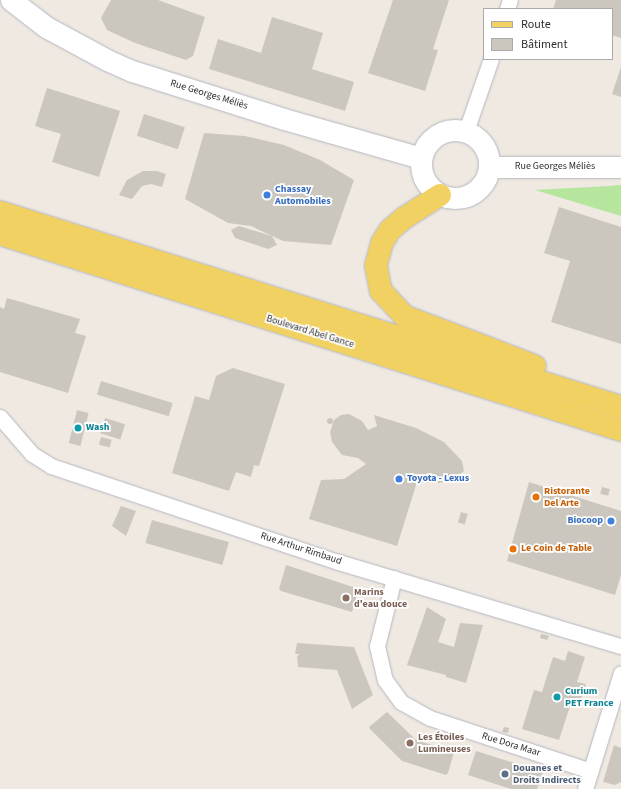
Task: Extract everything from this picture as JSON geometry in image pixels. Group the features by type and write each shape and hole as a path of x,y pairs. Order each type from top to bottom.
{"main road":[{"path":"440,195 404,218 390,230 382,243 378,254 377,274 381,291 390,302 404,316 561,376 621,402"},
{"path":"0,212 621,407"},
{"name":"Boulevard Abel Gance","path":"0,234 621,430"}],"street":[{"name":"Rue Georges Méliès","path":"11,0 46,27 107,60 132,71 289,120 421,158"},
{"path":"466,131 491,60"},
{"path":"452,130 466,131 484,145 490,167 485,181 475,192 462,198 440,195 427,184 423,176 421,158 427,144 438,134 452,130"},
{"name":"Rue Georges Méliès","path":"490,167 621,166"},
{"name":"Rue Arthur Rimbaud","path":"0,418 32,454 51,466 394,578 621,646"},
{"name":"Rue Dora Maar","path":"394,578 377,646 385,680 401,702 430,718 590,771"},
{"path":"585,789 621,673"}],"green space":[{"path":"621,185 621,216 535,190 609,186"}],"building":[{"path":"111,0 158,0 205,17 193,56 186,60 135,43 107,30 101,18"},
{"path":"393,0 449,0 433,49 438,50 425,91 368,73"},
{"path":"556,0 621,0 621,38 613,35 613,8 553,8"},
{"path":"272,17 323,33 312,69 354,82 345,111 209,69 218,39 261,53"},
{"path":"621,67 621,97 612,94"},
{"path":"47,88 120,111 99,177 52,162 61,134 35,126"},
{"path":"144,114 185,127 178,149 137,136"},
{"name":"Chassay Automobiles","path":"204,133 245,136 284,145 320,160 354,180 331,245 283,241 251,226 228,223 185,199"},
{"path":"143,171 157,171 166,174 162,187 151,184 142,186 132,199 119,195 127,180"},
{"path":"559,207 621,227 621,344 551,322 570,261 544,253"},
{"path":"239,226 272,236 277,245 268,249 235,238 231,230"},
{"path":"7,298 80,319 75,333 86,336 68,393 0,372 0,307 4,309"},
{"path":"233,368 285,384 259,466 254,465 251,477 236,472 229,491 172,473 195,396 209,400 216,376"},
{"path":"101,381 173,403 169,416 97,394"},
{"name":"Wash","path":"77,410 89,413 80,446 69,443"},
{"name":"Toyota - Lexus","path":"349,414 362,421 368,430 377,426 374,415 416,428 444,442 462,461 464,471 453,480 439,483 417,482 397,546 309,519 321,480 344,479 366,464 358,458 342,455 332,442 330,432 334,420 341,415"},
{"path":"105,418 125,424 120,439 100,433"},
{"path":"330,418 333,421 330,424 327,421"},
{"path":"101,437 112,440 110,448 99,445"},
{"path":"529,482 621,511 621,575 615,595 507,561"},
{"path":"602,487 610,489 608,496 600,494"},
{"path":"121,506 136,511 126,536 112,526"},
{"path":"461,512 468,514 465,525 458,523"},
{"path":"152,520 229,542 222,565 145,543"},
{"path":"286,565 359,589 352,612 281,591 279,589"},
{"path":"427,607 446,619 438,642 454,647 460,623 483,625 466,683 446,677 446,675 407,665"},
{"path":"541,634 549,636 547,640 540,638"},
{"path":"297,643 354,647 373,695 352,709 337,670 298,667 297,656 300,654 295,654"},
{"name":"Curium PET France","path":"568,651 585,657 577,682 586,684 579,705 571,703 559,740 522,729 534,690 542,692 553,657 565,661"},
{"path":"387,712 416,740 454,752 448,773 446,775 402,761 370,729 369,727"},
{"path":"504,727 509,728 508,733 502,732"},
{"path":"614,745 621,748 621,782 615,785 603,782"},
{"path":"476,751 543,772 537,789 511,789 468,775"}],"place":[{"name":"Chassay Automobiles","path":"267,195"},
{"name":"Wash","path":"78,428"},
{"name":"Toyota - Lexus","path":"399,479"},
{"name":"Ristorante Del Arte","path":"536,497"},
{"name":"Biocoop","path":"611,521"},
{"name":"Le Coin de Table","path":"513,549"},
{"name":"Marins d'eau douce","path":"346,598"},
{"name":"Curium PET France","path":"557,697"},
{"name":"Les Étoiles Lumineuses","path":"410,743"},
{"name":"Douanes et Droits Indirects","path":"505,774"}]}
